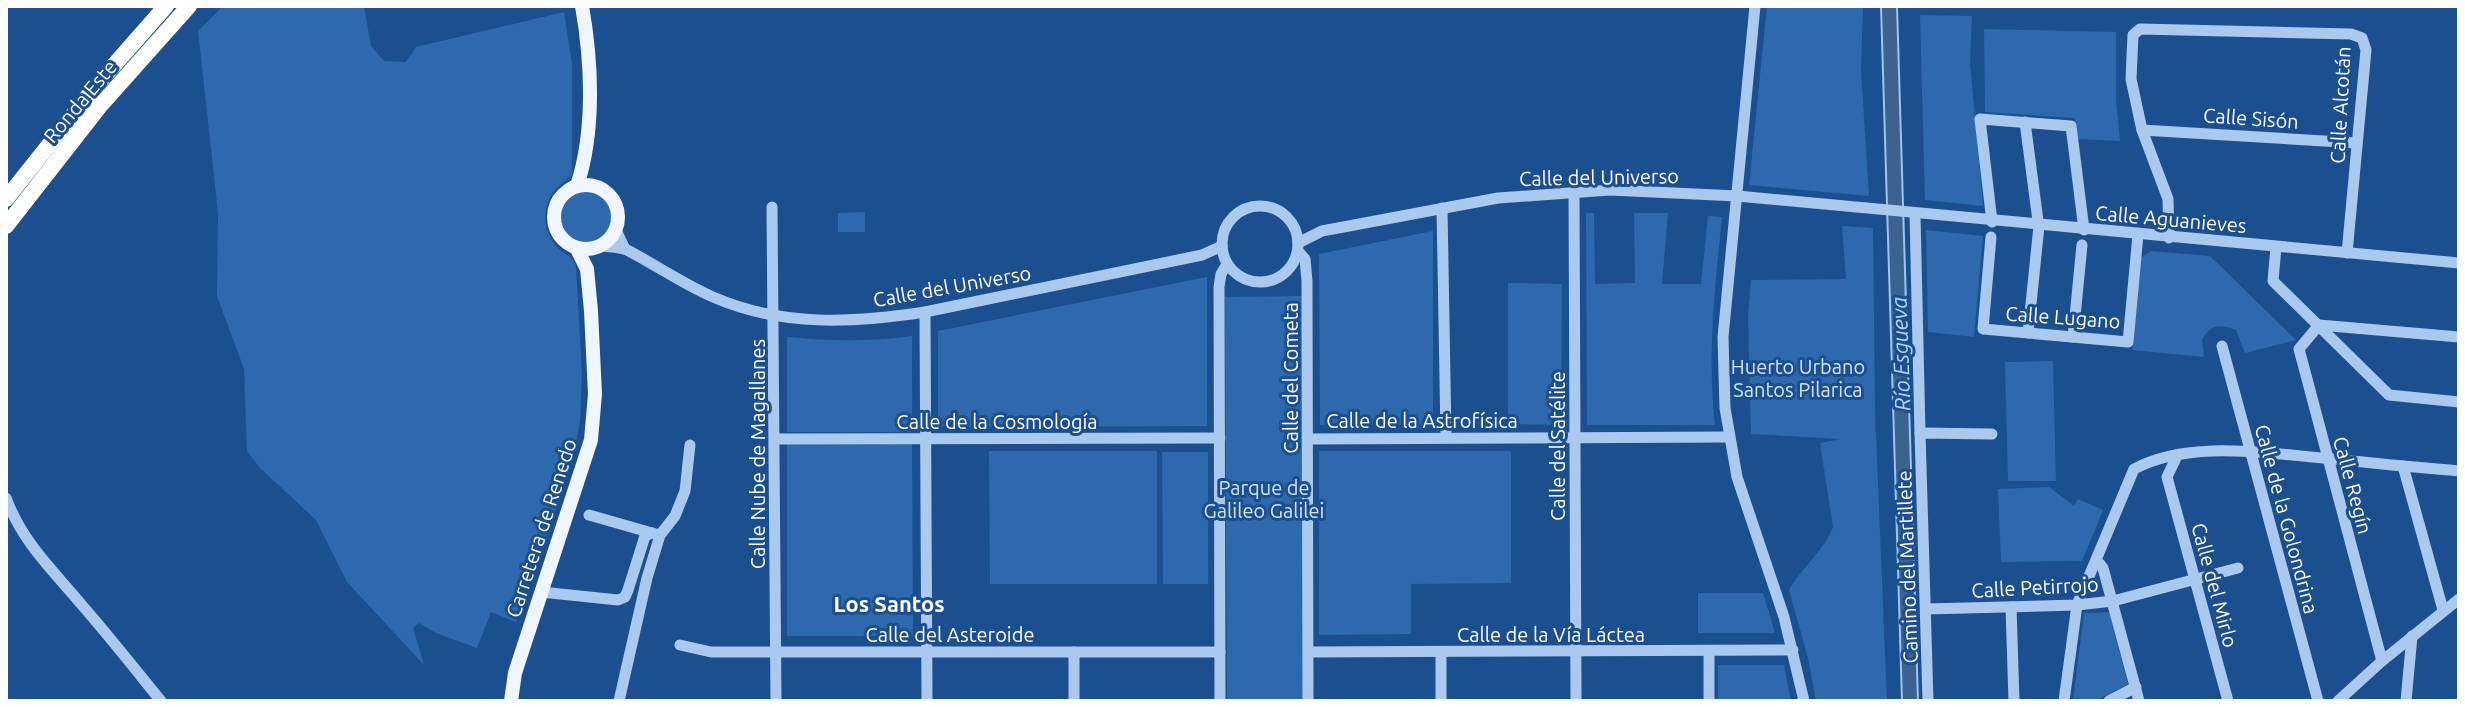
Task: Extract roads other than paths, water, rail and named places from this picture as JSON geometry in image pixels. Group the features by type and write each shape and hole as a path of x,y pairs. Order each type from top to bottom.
{"highway":[{"name":"Ronda Este","path":"6,199 100,81 166,6"},
{"name":"Ronda Este","path":"6,226 99,107 189,6"},
{"path":"6,238 30,195"}],"main road":[{"path":"577,186 585,163 589,84 582,6"},
{"path":"585,163 593,185"},
{"path":"593,185 608,193 617,206 619,222 616,230 599,247 577,249 563,240 554,217 563,194 577,186 593,185"},
{"name":"Carretera de Renedo","path":"587,269 599,247"},
{"name":"Carretera de Renedo","path":"511,701 515,673 591,440 594,417 587,269 577,249"}],"street":[{"path":"1755,6 1723,337 1723,376 1729,437 1744,503 1770,574 1793,650 1804,701"},
{"name":"Calle Alcotán","path":"2142,130 2131,79 2131,44 2133,35 2140,29 2351,34 2362,38 2366,50 2347,253"},
{"path":"1992,222 1980,119 2071,126 2084,230"},
{"path":"2025,122 2039,223 2028,333"},
{"path":"2142,130 2168,199 2169,238"},
{"name":"Calle Sisón","path":"2142,130 2357,143"},
{"name":"Calle del Universo","path":"1294,227 1322,231 1498,198 1574,191 1651,190 1879,210"},
{"name":"Calle del Satélite","path":"1574,191 1576,701"},
{"name":"Calle Nube de Magallanes","path":"772,207 776,701"},
{"path":"1220,701 1219,287 1227,224 1234,216 1252,207 1280,212 1294,227 1298,247 1290,269 1274,280 1264,283 1245,280 1224,256"},
{"path":"1442,208 1446,436"},
{"name":"Calle Aguanieves","path":"1879,210 2459,263"},
{"name":"Camino del Martillete","path":"1912,213 1928,701"},
{"path":"616,230 625,249"},
{"name":"Calle del Universo","path":"1298,247 1322,231"},
{"name":"Calle Lugano","path":"1991,237 1983,329 2128,342 2138,235"},
{"path":"2073,337 2082,245"},
{"name":"Calle del Universo","path":"599,247 625,249 668,276 714,298 774,317 806,321 854,320 925,312 1202,255 1224,256"},
{"name":"Calle del Cometa","path":"1298,247 1307,269 1308,701"},
{"path":"2276,247 2273,281 2389,395 2459,402"},
{"path":"925,312 927,701"},
{"path":"2319,325 2459,337"},
{"name":"Calle Regín","path":"2319,325 2299,349 2382,661"},
{"name":"Calle de la Golondrina","path":"2222,346 2318,701"},
{"path":"1920,433 1992,434"},
{"name":"Calle de la Astrofísica","path":"1308,439 1729,437"},
{"name":"Calle de la Cosmología","path":"775,439 1220,438"},
{"path":"619,701 656,534 675,516 685,491 690,445"},
{"path":"2064,701 2077,605 2134,469 2145,463 2206,450 2459,471"},
{"path":"2145,463 2167,477 2177,456"},
{"path":"2403,466 2443,610"},
{"name":"Calle del Mirlo","path":"2167,477 2228,701"},
{"path":"6,498 16,525 39,558 80,602 161,701"},
{"path":"589,515 656,534"},
{"path":"541,592 604,601 625,597 645,536 656,534"},
{"path":"2095,564 2103,568 2139,701"},
{"name":"Calle Petirrojo","path":"1926,609 2077,605 2113,601 2238,568"},
{"path":"2338,701 2459,599"},
{"path":"2011,607 2014,701"},
{"path":"2406,701 2412,636"},
{"name":"Calle del Asteroide","path":"680,645 711,652 776,653 1220,652"},
{"name":"Calle de la Vía Láctea","path":"1309,652 1793,650"},
{"path":"1709,651 1709,701"},
{"path":"1074,652 1074,701"},
{"path":"1441,652 1441,701"},
{"path":"2109,701 2136,687"}],"water":[{"name":"Río Esgueva","path":"1881,6 1897,6 1918,701 1902,701"}],"district":[{"name":"Los Santos","path":"889,603"}],"park label":[{"name":"Huerto Urbano Santos Pilarica","path":"1798,378"},
{"name":"Parque de Galileo Galilei","path":"1264,498"}]}
